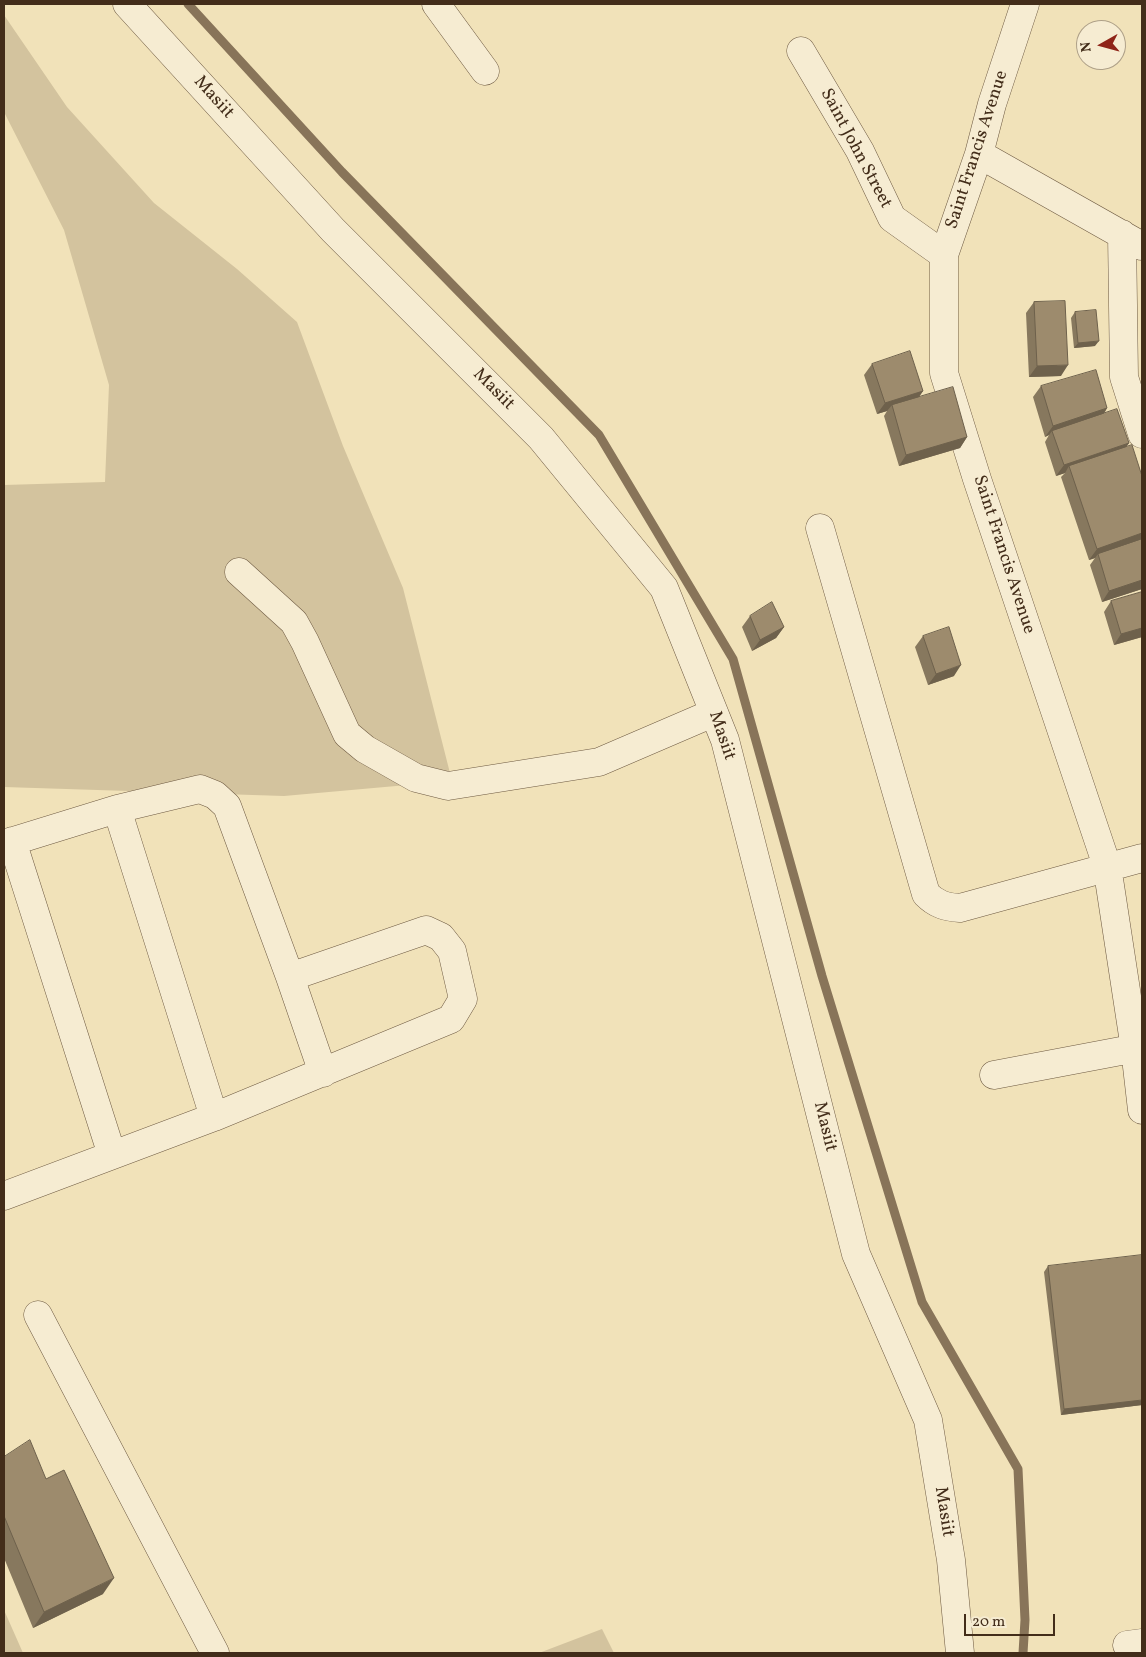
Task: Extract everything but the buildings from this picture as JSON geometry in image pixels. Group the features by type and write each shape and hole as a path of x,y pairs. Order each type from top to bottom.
{"street":[{"name":"Masiit","path":"127,4 333,230 547,445 664,588 725,740 856,1254 928,1420 951,1560 960,1653"},
{"path":"436,4 485,71"},
{"name":"Saint Francis Avenue","path":"1025,4 992,104 979,154 944,255 944,373 977,479 1107,866 1139,1048 1142,1110"},
{"name":"Saint John Street","path":"801,51 860,151 892,218 944,255"},
{"path":"979,154 1132,240 1124,377 1142,434"},
{"path":"820,528 926,894 933,902 947,908 960,908 1107,866 1142,858"},
{"path":"239,572 294,622 347,734 365,749 416,778 448,786 599,762 714,714"},
{"path":"112,1155 8,842 117,809 200,789 215,795 227,806 323,1073"},
{"path":"117,809 214,1117"},
{"path":"5,1190 112,1155 214,1117 323,1073 451,1019 463,999 452,951 441,937 426,930 290,977"},
{"path":"994,1074 1139,1048"},
{"path":"38,1315 215,1653"}],"shaded area":[{"path":"4,15 67,107 154,203 237,269 297,322 343,446 403,588 452,781 284,796 4,787 4,485 105,482 109,385 64,230 4,112"},
{"path":"4,1610 23,1653 4,1653"},
{"path":"602,1629 614,1653 539,1653"}],"waterway":[{"path":"188,4 342,172 599,435 733,659 822,976 922,1302 1018,1469 1025,1620 1023,1653"}]}
